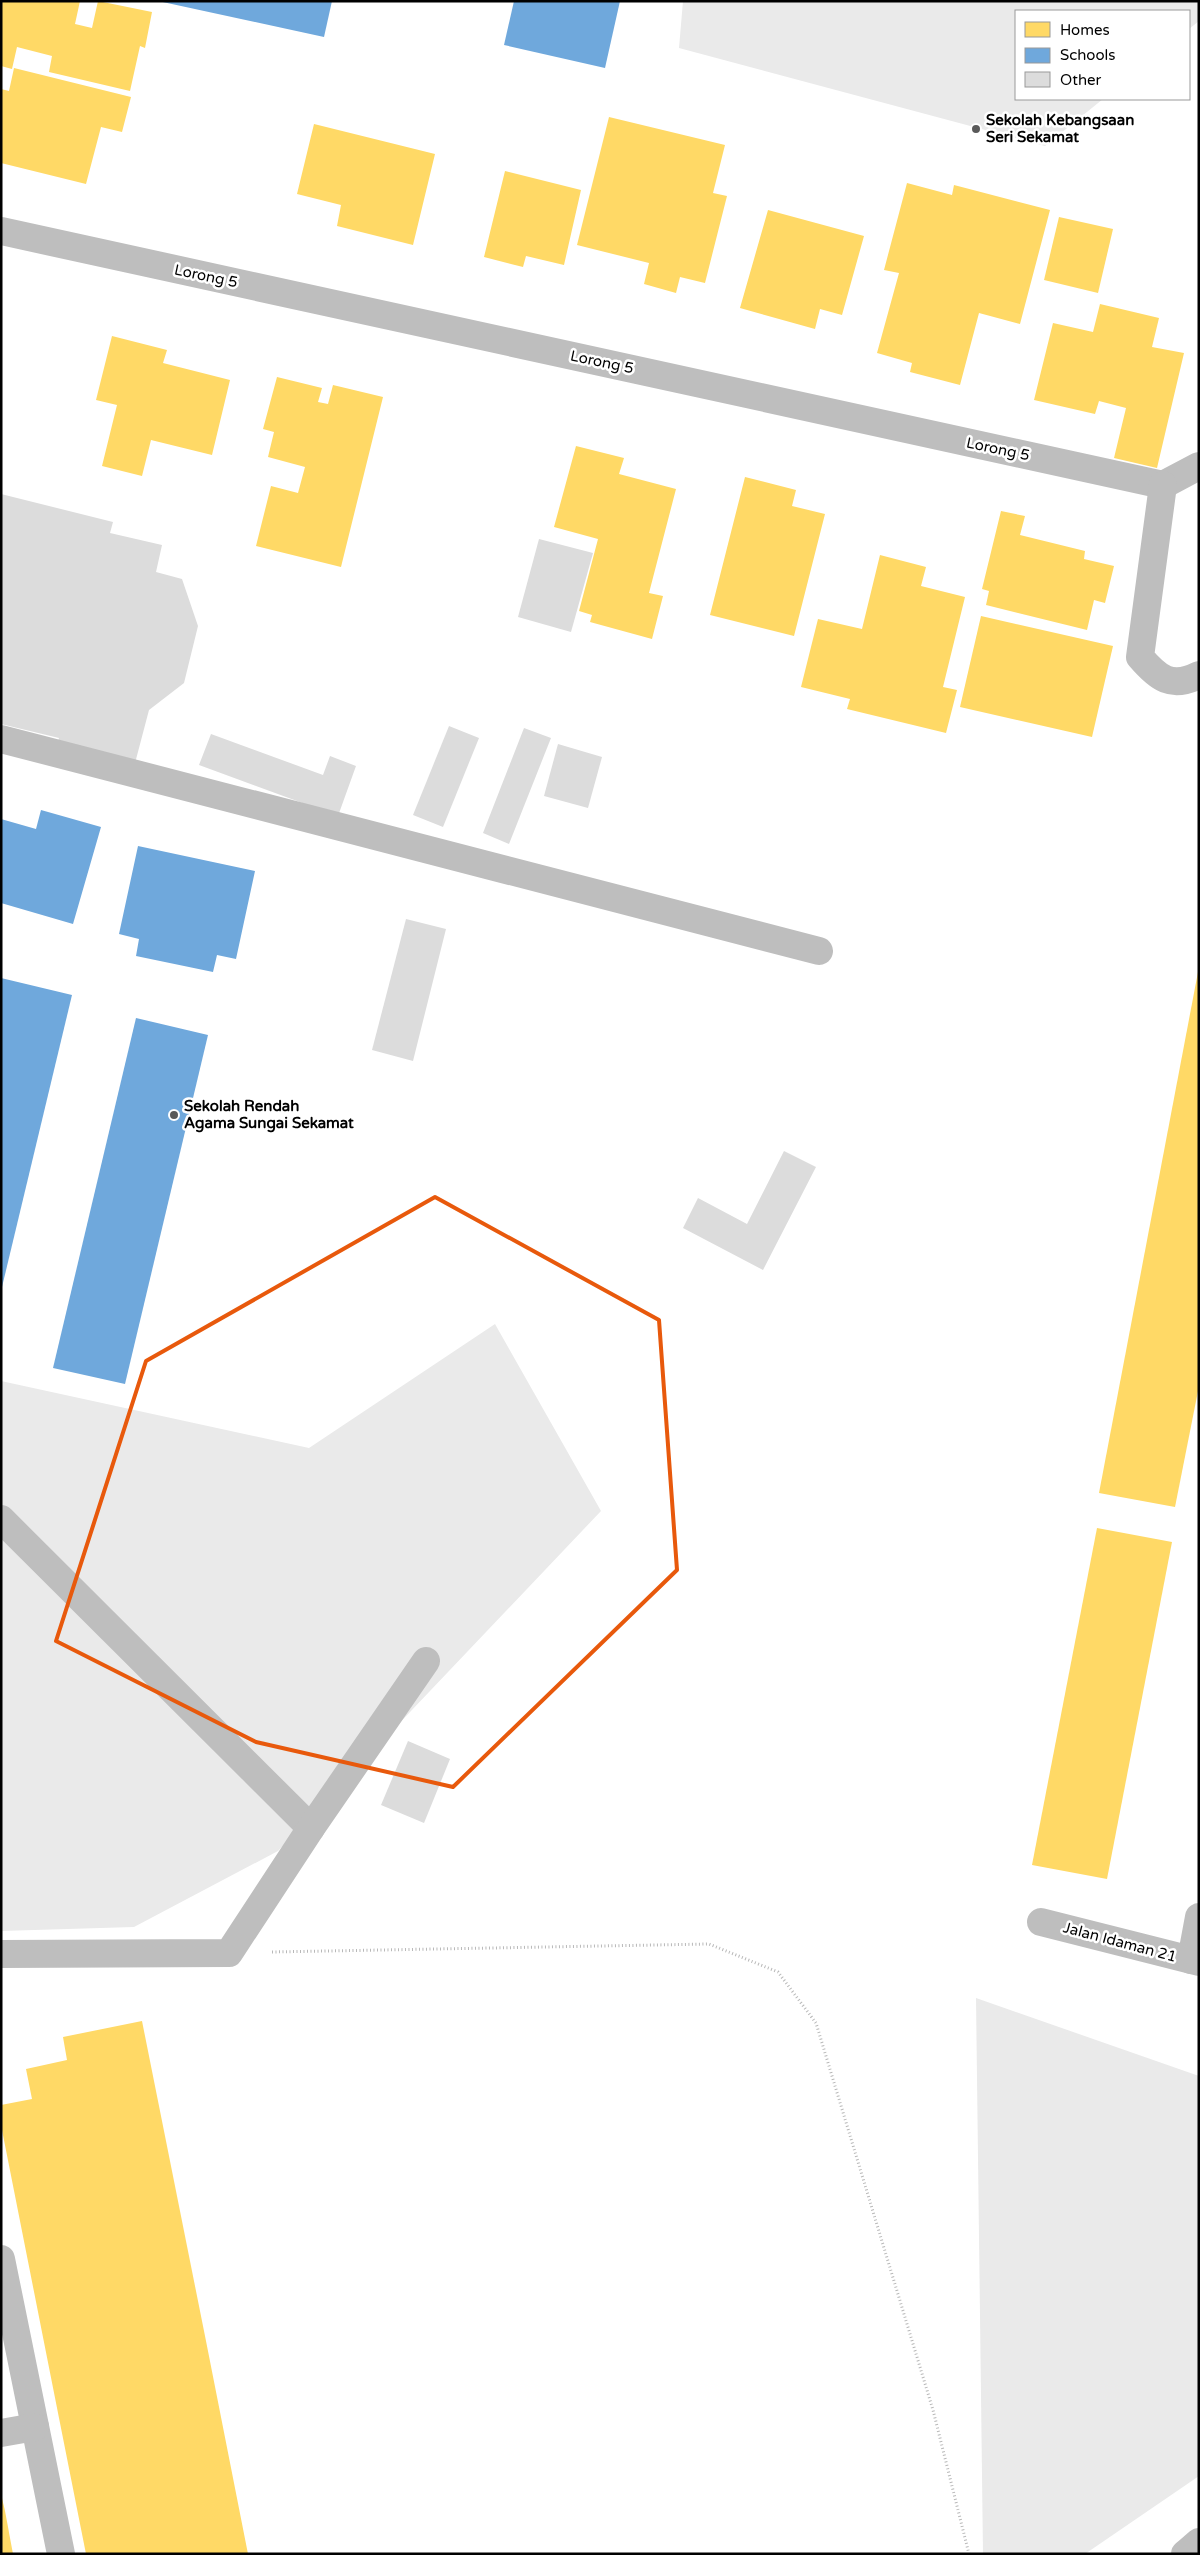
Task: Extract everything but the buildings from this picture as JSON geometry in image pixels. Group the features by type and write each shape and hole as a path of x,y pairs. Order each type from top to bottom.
{"street":[{"name":"Lorong 5","path":"1,231 1162,485"},
{"path":"1199,466 1162,485 1140,657 1158,677 1184,682 1199,675"},
{"path":"1,739 819,951"},
{"path":"1,1519 311,1828"},
{"path":"1,1954 229,1953 311,1828 426,1660"},
{"path":"1195,1962 1199,1917"},
{"name":"Jalan Idaman 21","path":"1041,1922 1195,1962"},
{"path":"1,2259 61,2554"},
{"path":"1,2433 35,2427"},
{"path":"1185,2554 1199,2542"}],"path":[{"path":"229,1953 709,1944 778,1972 816,2023 933,2410 969,2554"}],"highlighted area":[{"path":"435,1197 659,1320 677,1570 453,1787 256,1742 56,1641 146,1361"}],"shaded area":[{"path":"683,1 1199,1 1199,21 1190,28 1190,10 1015,10 1015,100 1102,100 1045,146 679,48"},
{"path":"495,1324 601,1511 278,1851 134,1927 1,1931 1,1381 309,1448"},
{"path":"976,1998 1199,2076 1199,2476 1085,2554 983,2554"}],"place":[{"name":"Sekolah Kebangsaan Seri Sekamat","path":"976,129"},
{"name":"Sekolah Rendah Agama Sungai Sekamat","path":"174,1115"}]}
